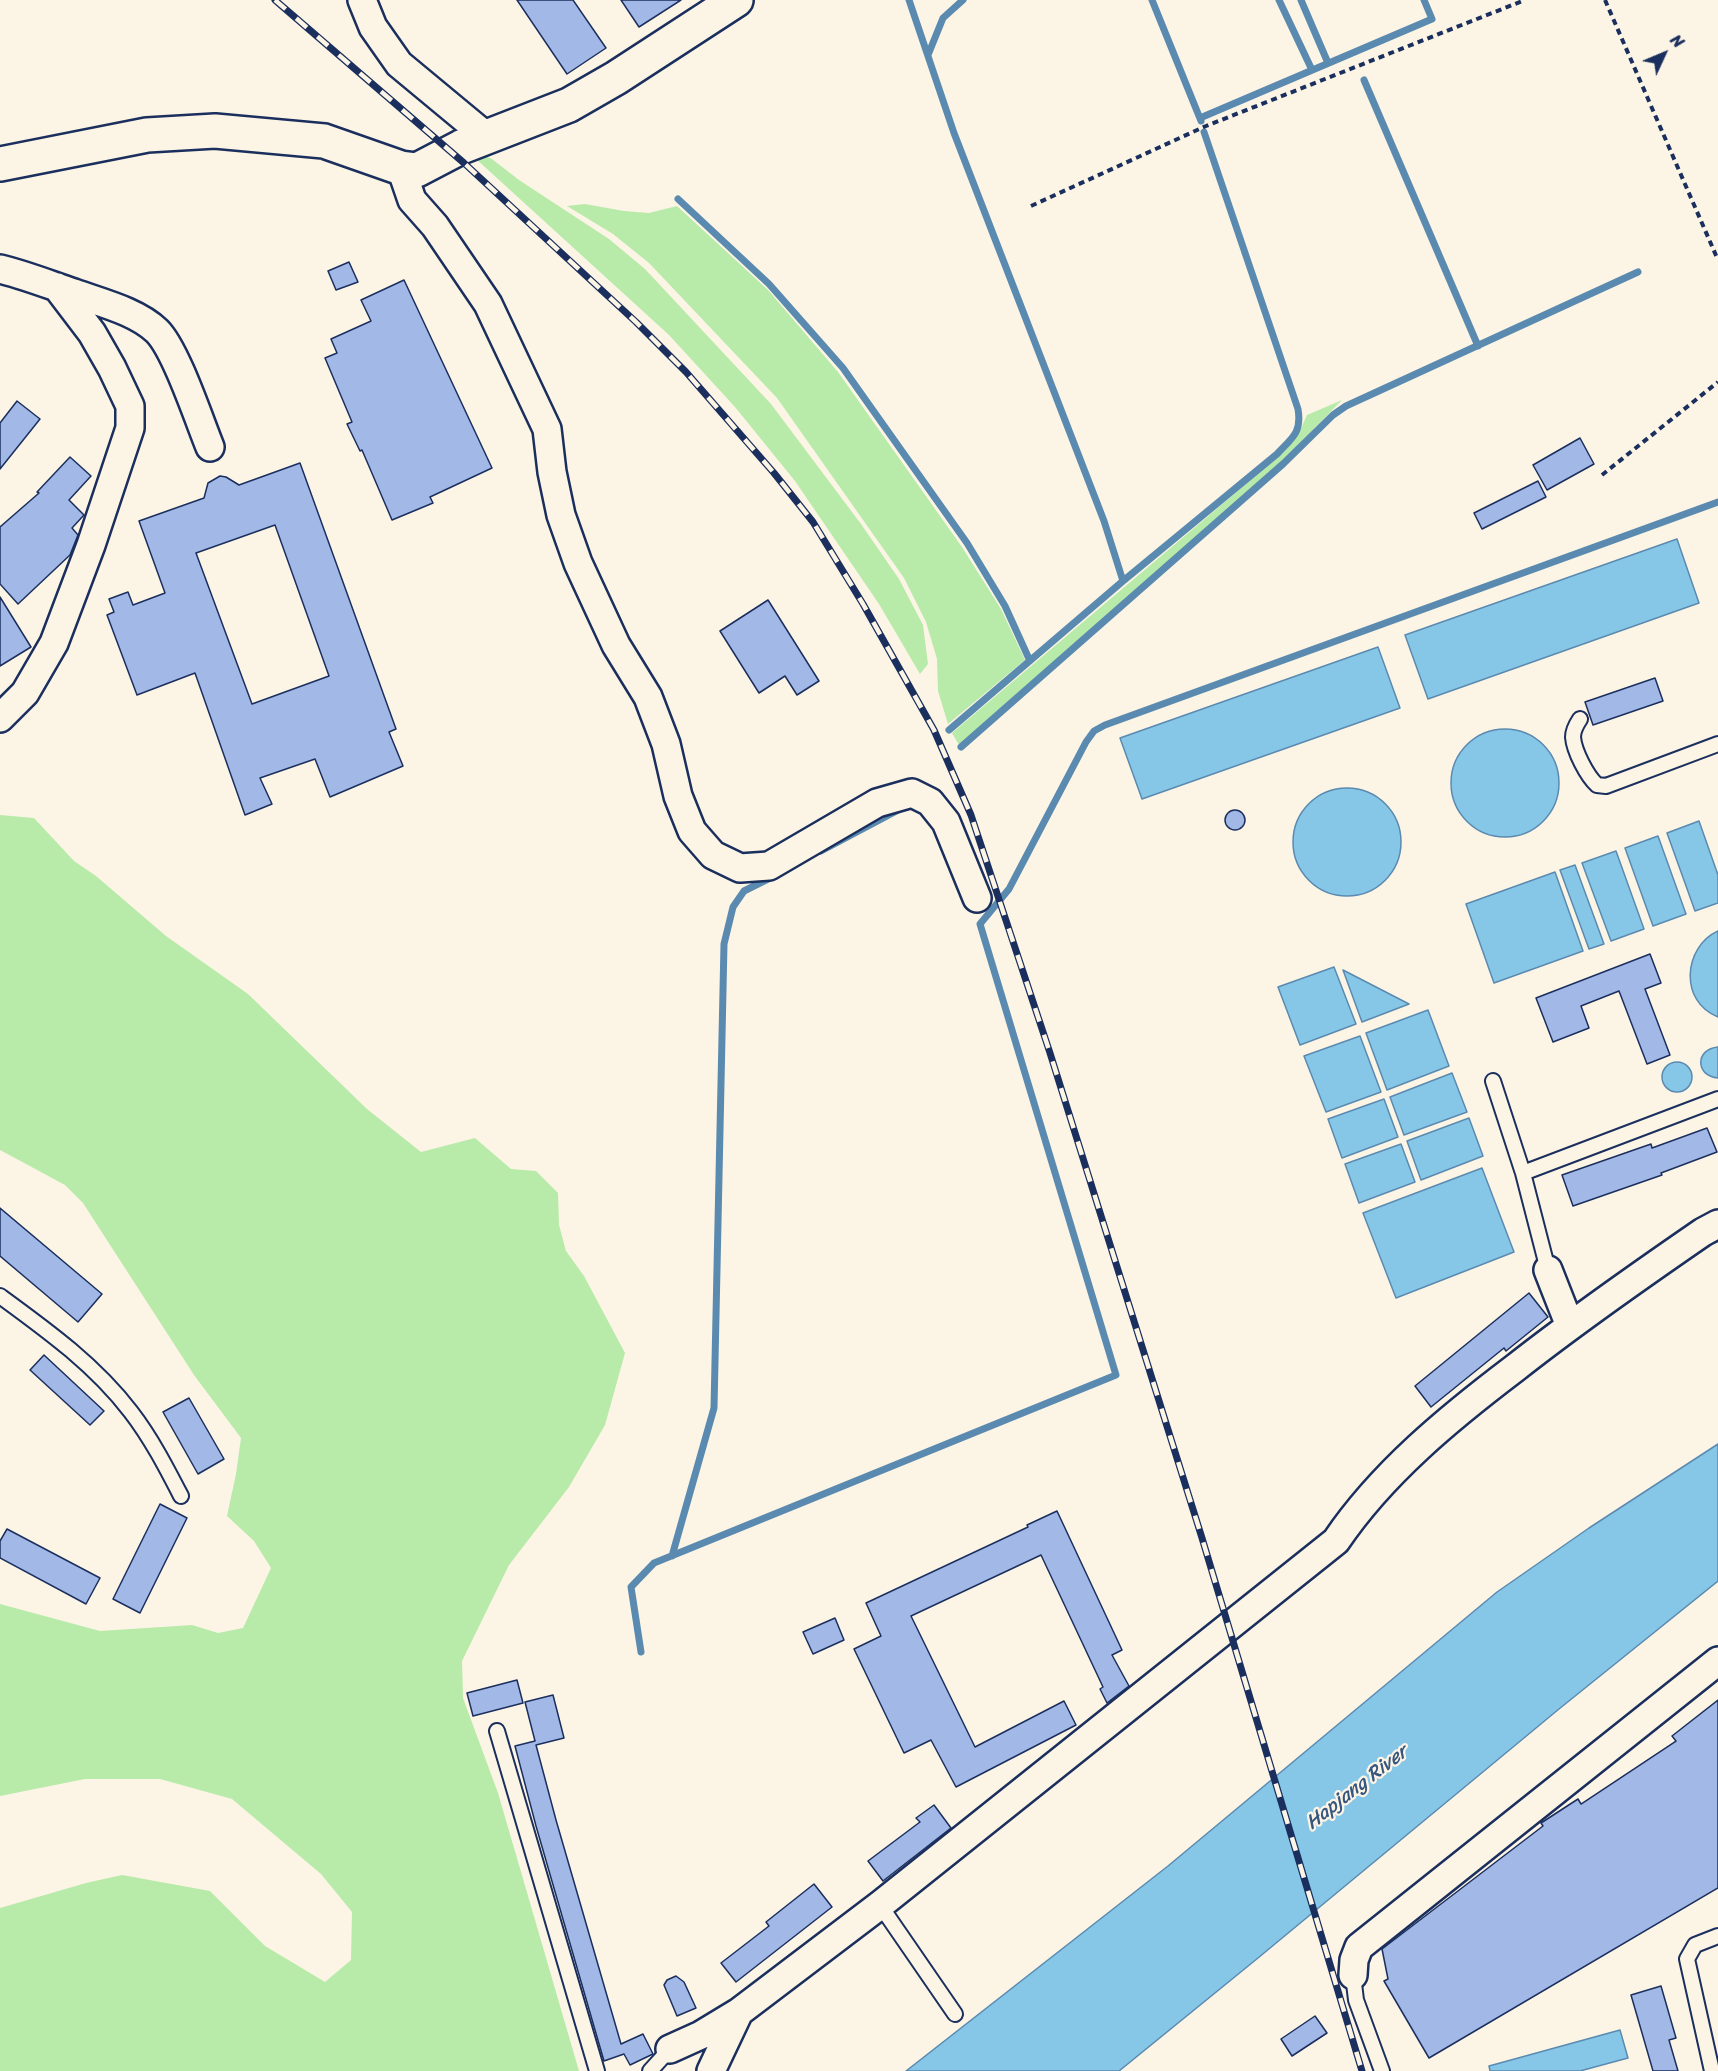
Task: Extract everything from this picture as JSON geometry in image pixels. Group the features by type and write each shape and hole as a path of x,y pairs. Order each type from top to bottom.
{"street":[{"path":"363,0 373,27 399,64 487,137"},
{"path":"0,164 147,135 215,131 324,141 401,168 417,170 461,147 569,105 616,78 736,0"},
{"path":"401,168 412,200 435,226 488,304 547,429 552,472 564,525 578,563 616,645 648,697 666,744 678,796 692,831 713,855 740,868 769,866 877,803 912,793 930,802 946,822 977,898"},
{"path":"0,269 18,273 124,312 145,321 158,332 171,352 210,447"},
{"path":"0,718 25,693 54,643 91,545 130,428 130,406 112,369 92,333 57,287"},
{"path":"670,2049 700,2035 739,2012 880,1905 1336,1541 1356,1512 1419,1447 1480,1394 1570,1326 1703,1232 1718,1224"},
{"path":"1548,1270 1570,1326"},
{"path":"1353,1975 1354,1960 1359,1947 1718,1661"},
{"path":"711,2071 739,2012"}],"lane":[{"path":"1580,719 1574,727 1573,738 1588,777 1597,785 1606,786 1718,744"},
{"path":"1493,1081 1523,1173 1548,1270"},
{"path":"1523,1173 1718,1099"},
{"path":"0,1296 75,1353 105,1382 146,1433 181,1496"},
{"path":"497,1731 597,2071"},
{"path":"880,1905 956,2014"},
{"path":"1712,2071 1688,1959 1695,1945 1718,1936"},
{"path":"1353,1975 1356,2001 1382,2071"},
{"path":"650,2071 670,2049"}],"path":[{"path":"1031,206 1206,126 1525,0"},
{"path":"1605,0 1718,260"},
{"path":"1602,475 1718,382"}],"green space":[{"path":"483,155 609,239 645,269 771,404 899,579 923,625 928,664 920,674 879,604 795,481 735,407 669,335 475,158"},
{"path":"585,204 649,213 677,206 768,290 838,372 962,547 1001,609 1025,660 948,724 938,691 937,659 926,622 904,578 777,398 649,263 613,234 567,206"},
{"path":"1342,400 1281,462 959,745 952,733 1278,457 1299,433 1307,415"},
{"path":"0,815 34,818 74,861 96,876 166,936 248,994 367,1109 421,1152 475,1138 511,1169 536,1171 558,1193 559,1225 566,1251 584,1276 625,1353 605,1425 569,1487 509,1565 462,1661 463,1698 498,1793 579,2071 0,2071 0,1908 122,1875 210,1891 265,1946 325,1982 351,1960 352,1912 321,1874 232,1799 160,1779 85,1779 0,1796 0,1604 100,1631 192,1625 218,1633 243,1628 271,1568 254,1541 227,1516 241,1438 194,1375 83,1203 65,1185 0,1150"}],"water":[{"path":"1677,539 1699,603 1428,699 1405,635"},
{"path":"1378,647 1400,708 1142,799 1120,738"},
{"path":"1505,729 1526,733 1543,745 1555,762 1559,783 1555,804 1543,821 1526,833 1505,837 1484,833 1467,821 1455,804 1451,783 1455,762 1467,745 1484,733"},
{"path":"1347,788 1368,792 1385,804 1397,821 1401,842 1397,863 1385,880 1368,892 1347,896 1326,892 1309,880 1297,863 1293,842 1297,821 1309,804 1326,792"},
{"path":"1699,821 1718,875 1718,903 1695,911 1667,833"},
{"path":"1658,836 1686,914 1653,926 1625,848"},
{"path":"1616,851 1644,929 1611,941 1582,863"},
{"path":"1575,865 1604,944 1589,949 1560,870"},
{"path":"1555,872 1583,951 1494,983 1466,904"},
{"path":"1718,931 1718,1017 1705,1010 1697,999 1690,974 1692,961 1698,949 1706,939"},
{"path":"1334,967 1356,1024 1300,1045 1278,987"},
{"path":"1343,970 1409,1004 1362,1022"},
{"path":"1428,1010 1449,1066 1387,1090 1366,1033"},
{"path":"1360,1036 1381,1092 1326,1112 1304,1056"},
{"path":"1718,1047 1718,1078 1705,1073 1701,1062 1705,1052"},
{"path":"1677,1062 1688,1066 1692,1077 1688,1088 1677,1092 1666,1088 1662,1077 1666,1066"},
{"path":"1452,1073 1467,1112 1404,1135 1390,1097"},
{"path":"1384,1099 1398,1137 1342,1158 1328,1119"},
{"path":"1469,1118 1483,1156 1421,1180 1407,1141"},
{"path":"1401,1144 1415,1182 1359,1203 1345,1164"},
{"path":"1482,1168 1514,1252 1396,1298 1363,1213"},
{"name":"Hapjang River","path":"1718,1444 1718,1581 1119,2071 906,2071 1168,1866 1497,1592 1589,1528"},
{"path":"1620,2030 1628,2058 1580,2071 1490,2071 1489,2066"}],"building":[{"path":"517,0 573,0 606,48 567,74"},
{"path":"621,0 681,0 639,27"},
{"path":"349,262 358,282 336,290 328,271"},
{"path":"404,280 492,468 430,497 433,503 392,520 362,450 360,451 347,424 352,422 325,358 337,353 331,339 371,321 361,300"},
{"path":"17,401 40,419 0,469 0,423"},
{"path":"1580,438 1594,464 1547,490 1533,465"},
{"path":"70,457 91,476 69,500 84,515 72,528 78,535 70,555 18,604 0,584 0,527 39,493 37,492"},
{"path":"300,463 396,729 389,732 403,766 330,797 315,759 260,778 272,804 245,815 195,673 137,695 107,615 114,612 109,599 128,592 133,605 165,593 139,521 204,498 208,483 220,476 239,485","holes":["275,525 329,676 252,704 196,553"]},
{"path":"1538,481 1546,497 1482,529 1474,513"},
{"path":"0,597 31,647 0,666"},
{"path":"768,600 819,681 797,695 785,676 759,693 720,631"},
{"path":"1655,678 1663,701 1593,725 1585,702"},
{"path":"1235,810 1242,813 1245,820 1242,827 1235,830 1228,827 1225,820 1228,813"},
{"path":"1650,954 1661,983 1645,989 1670,1055 1647,1064 1619,991 1581,1006 1589,1028 1553,1042 1536,998"},
{"path":"1707,1128 1717,1152 1661,1173 1662,1175 1573,1206 1562,1175 1651,1144 1652,1148"},
{"path":"0,1208 102,1294 78,1322 0,1256"},
{"path":"1529,1293 1548,1317 1506,1351 1504,1348 1431,1407 1415,1386"},
{"path":"44,1355 104,1411 90,1425 30,1370"},
{"path":"189,1398 224,1459 198,1474 163,1412"},
{"path":"160,1504 187,1518 140,1613 113,1599"},
{"path":"1057,1511 1122,1650 1112,1655 1129,1686 1107,1703 1100,1689 1103,1687 1041,1555 911,1616 975,1747 1064,1701 1076,1725 956,1787 931,1740 904,1753 854,1649 881,1636 866,1603 1028,1527 1027,1525"},
{"path":"7,1529 100,1578 86,1604 0,1558 0,1541"},
{"path":"835,1618 844,1640 813,1654 803,1632"},
{"path":"517,1680 523,1703 473,1716 467,1693"},
{"path":"553,1695 564,1738 536,1745 621,2044 643,2034 653,2054 630,2065 624,2054 604,2061 515,1746 535,1741 525,1702"},
{"path":"1718,1700 1718,1888 1429,2058 1384,1981 1388,1979 1382,1949 1543,1826 1541,1823 1578,1799 1581,1804 1676,1741 1672,1736"},
{"path":"934,1805 951,1828 883,1881 868,1861 920,1822 916,1818"},
{"path":"814,1884 832,1907 736,1982 721,1963 769,1926 766,1922"},
{"path":"676,1976 684,1982 696,2008 677,2016 664,1985 667,1980"},
{"path":"1661,1986 1676,2038 1669,2040 1678,2071 1653,2071 1631,1995"},
{"path":"1315,2016 1327,2033 1292,2056 1281,2039"}],"waterway":[{"path":"909,0 954,133 1104,521 1123,581"},
{"path":"928,55 943,18 963,0"},
{"path":"1152,0 1201,121"},
{"path":"1279,0 1312,70"},
{"path":"1301,0 1328,63"},
{"path":"1200,118 1432,19 1424,0"},
{"path":"1364,80 1478,346"},
{"path":"949,730 1123,581 1277,454 1297,430 1298,409 1204,132"},
{"path":"678,199 769,284 843,368 967,543 1005,606 1030,661"},
{"path":"961,747 1283,464 1333,415 1346,406 1638,272"},
{"path":"641,1652 631,1587 654,1563 1116,1375 980,924 1009,889 1086,742 1094,731 1105,725 1718,502"},
{"path":"821,851 904,807"},
{"path":"672,1556 714,1408 724,944 733,907 744,891 774,876"}],"railway":[{"path":"275,0 464,163 636,322 686,372 774,473 813,522 863,604 934,730 971,815 1050,1053 1202,1538 1362,2071"}]}
